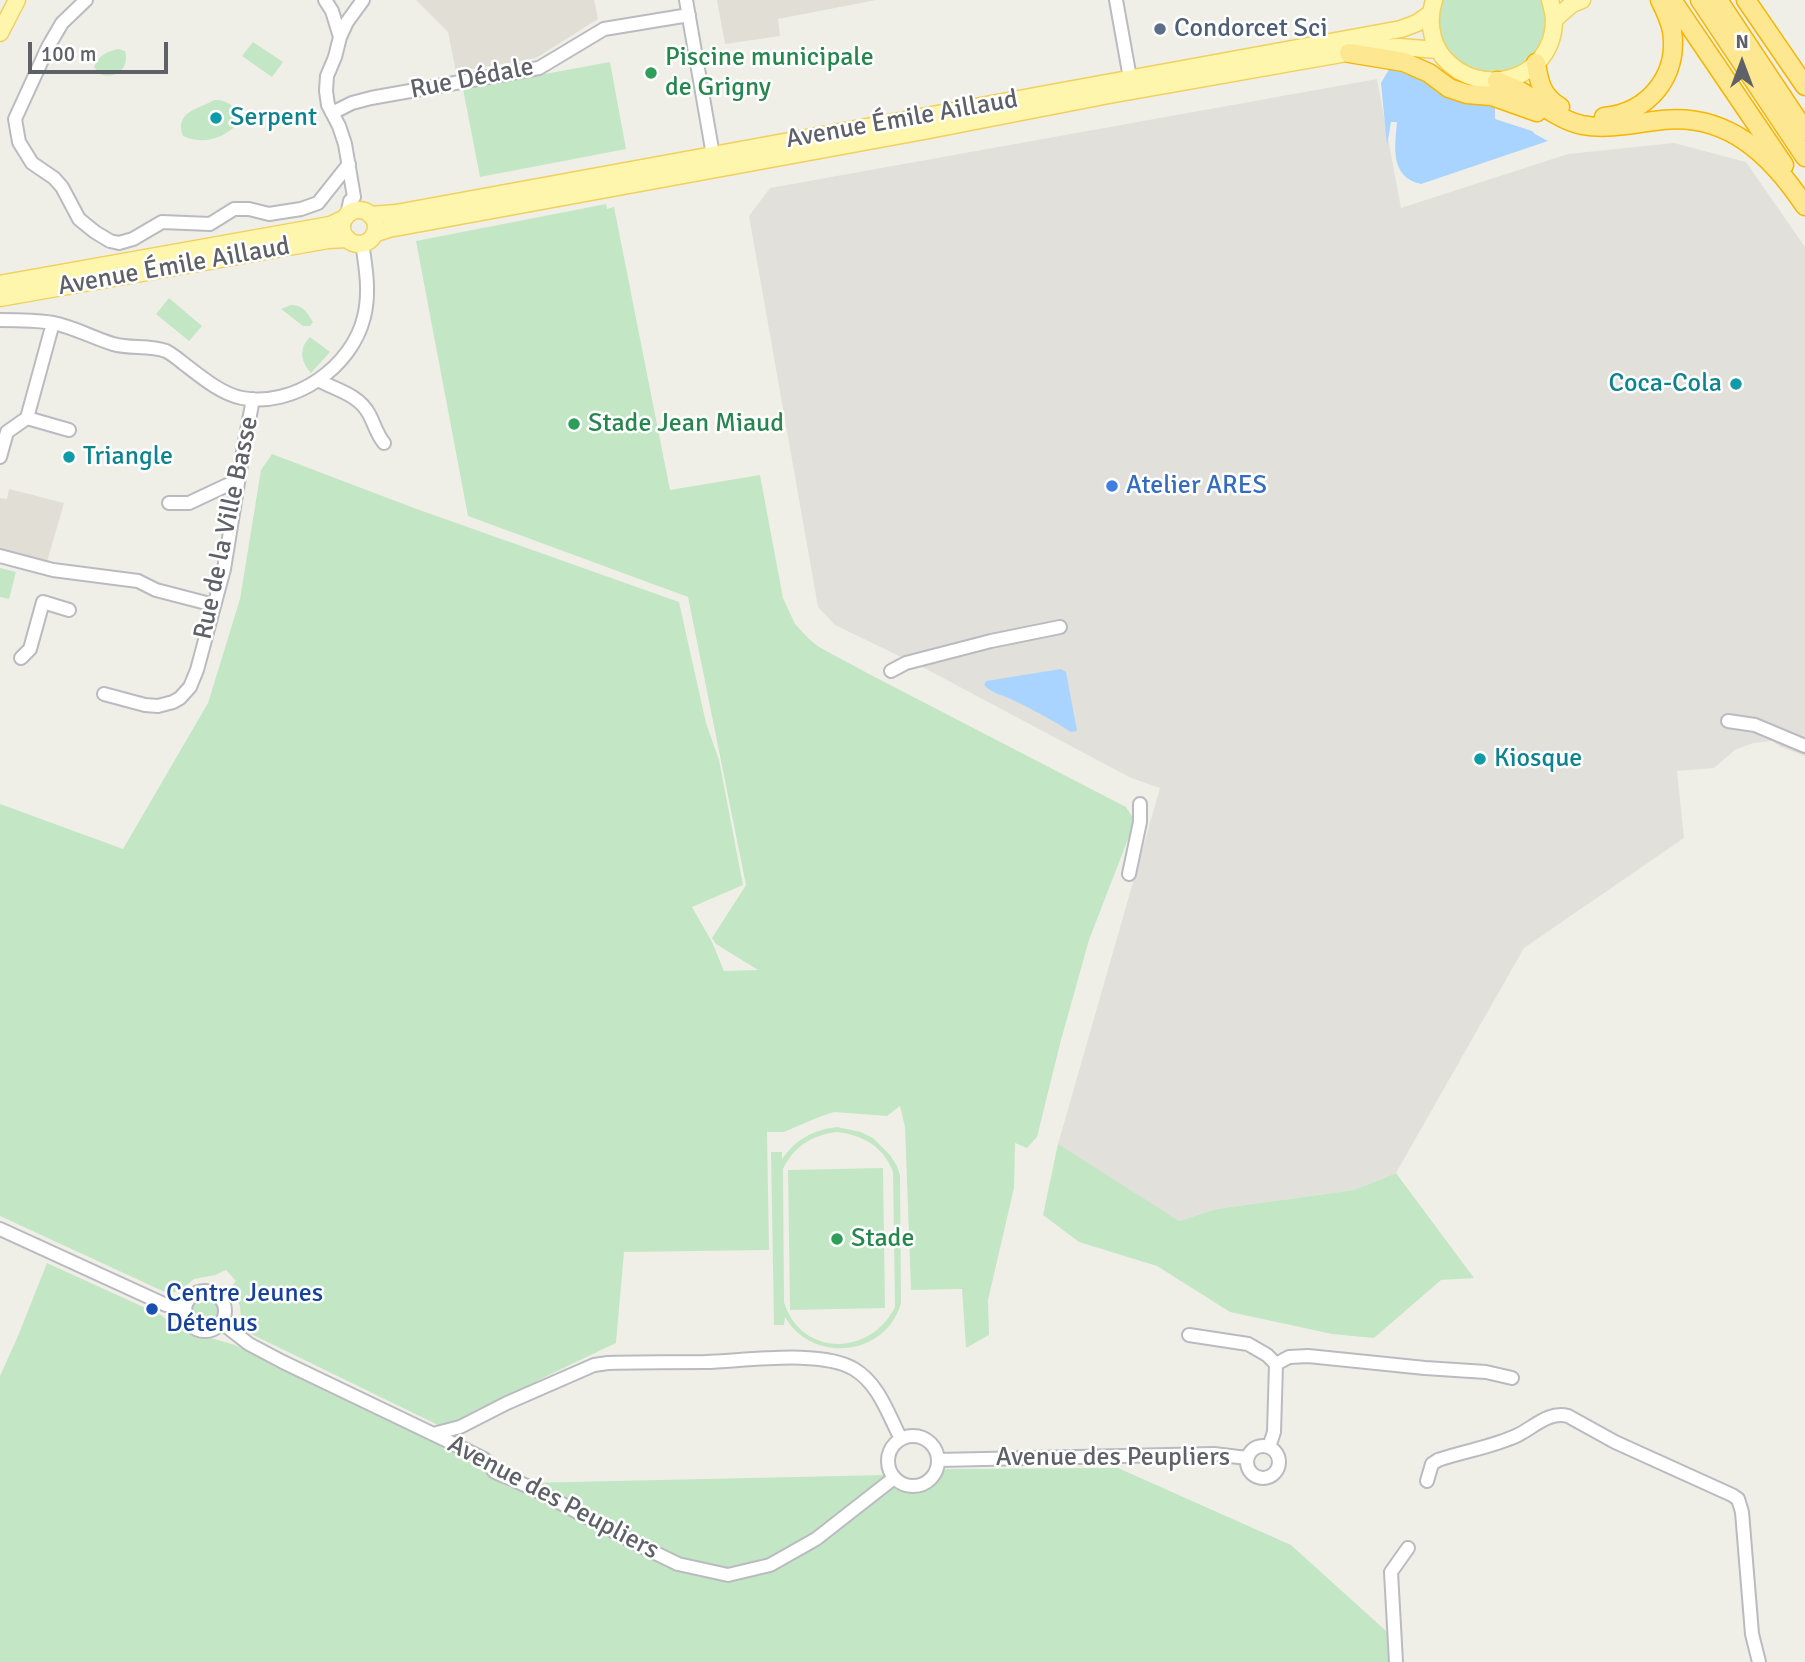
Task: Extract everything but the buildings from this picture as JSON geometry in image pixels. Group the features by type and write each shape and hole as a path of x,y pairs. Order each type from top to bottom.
{"highway":[{"path":"1536,63 1543,91 1558,106 1596,117 1614,116 1633,110 1659,88 1671,63 1672,31 1660,0"},
{"path":"1672,0 1805,197"},
{"path":"1700,0 1805,157"},
{"path":"1718,0 1805,131"},
{"path":"1746,0 1805,86"},
{"path":"1349,53 1404,62 1429,73 1449,88 1467,94 1492,96 1549,117 1590,126 1614,127 1685,120 1719,127 1737,135 1760,153 1805,206"},
{"path":"1497,81 1515,88 1546,110 1572,122"}],"main road":[{"path":"0,33 18,0"},
{"path":"1432,7 1432,31 1438,51 1456,70 1468,77 1488,82 1515,77 1536,63 1546,51 1553,34 1555,19 1550,0"},
{"path":"1555,19 1572,4 1582,0"},
{"name":"Avenue Émile Aillaud","path":"368,213 388,214 1401,29 1417,23 1432,7"},
{"name":"Avenue Émile Aillaud","path":"0,298 328,240 361,239 402,226 1375,48 1399,47 1438,51"},
{"path":"356,211 368,213 375,223 361,239 342,229 346,217 356,211"},
{"name":"Avenue Émile Aillaud","path":"0,284 330,225 346,217"}],"street":[{"path":"86,0 62,23 15,118 19,142 32,163 54,178 62,187 79,219 94,232 119,243 132,239 162,222 210,224 234,209 269,214 301,209 318,203 349,164"},
{"path":"325,0 335,19 340,37"},
{"path":"363,0 340,37 326,83 327,99 340,126 354,197 368,213"},
{"path":"686,0 713,155"},
{"path":"1116,0 1130,78"},
{"name":"Rue Dédale","path":"332,113 352,103 371,98 539,68 604,29 689,15"},
{"path":"346,217 350,201 354,197"},
{"path":"0,320 53,323 115,344 167,352 225,392 243,398 270,398 307,387 318,380 333,368 356,339 364,317 368,287 361,239"},
{"path":"0,457 7,432 27,418 53,323"},
{"path":"318,380 356,398 367,411 376,433 384,443"},
{"name":"Rue de la Ville Basse","path":"104,694 151,706 165,705 186,693 194,679 224,569 254,399"},
{"path":"27,418 69,430"},
{"path":"169,503 190,503 238,480"},
{"path":"0,556 53,570 138,581 156,590 215,605"},
{"path":"21,658 30,649 43,602 69,610"},
{"path":"891,671 906,663 1059,627"},
{"path":"1728,721 1755,725 1805,746"},
{"path":"1129,874 1140,822 1140,804"},
{"path":"0,1228 166,1305 185,1309"},
{"path":"208,1291 214,1293 224,1303 225,1317 222,1323 210,1331 197,1329 187,1321 187,1303 195,1294 208,1291"},
{"name":"Avenue des Peupliers","path":"222,1323 249,1344 484,1459 495,1472 536,1490 678,1564 728,1575 770,1565 816,1539 894,1478"},
{"path":"1189,1335 1248,1344 1259,1349 1276,1364"},
{"path":"1276,1364 1289,1357 1308,1356 1486,1372 1512,1378"},
{"name":"Avenue des Peupliers","path":"433,1434 460,1427 594,1364 810,1358 837,1362 862,1375 881,1398 901,1439"},
{"path":"1269,1447 1274,1432 1276,1364"},
{"path":"1427,1481 1432,1464 1438,1460 1517,1436 1561,1414 1615,1442 1732,1495 1738,1499 1742,1513 1752,1634 1759,1662"},
{"path":"909,1436 926,1440 935,1450 938,1460 933,1476 918,1486 901,1483 894,1478 888,1466 891,1448 909,1436"},
{"path":"1269,1447 1276,1453 1279,1464 1274,1475 1257,1478 1251,1474 1247,1458 1253,1449 1269,1447"},
{"name":"Avenue des Peupliers","path":"938,1460 1214,1454 1247,1458"},
{"path":"1396,1662 1391,1572 1408,1548"}],"shaded area":[{"path":"416,0 594,0 598,19 536,58 456,72 448,32"},
{"path":"717,0 876,0 778,19 780,36 725,44"},
{"path":"1377,79 1401,208 1568,154 1674,143 1746,162 1805,247 1805,756 1772,741 1753,743 1735,750 1714,768 1677,771 1684,838 1524,948 1396,1173 1354,1190 1216,1209 1179,1221 1063,1154 1058,1144 1160,788 1131,778 926,669 835,625 818,607 749,216 770,188"},
{"path":"9,489 64,503 46,565 0,553 0,498 7,499"}],"green space":[{"path":"1442,0 1545,0 1549,27 1532,61 1497,76 1463,67 1450,55 1441,40 1438,23"},
{"path":"253,42 283,62 272,77 242,56"},
{"path":"118,49 125,51 124,67 116,74 100,74 94,67 98,60 106,53"},
{"path":"610,62 626,149 480,177 463,89"},
{"path":"214,100 234,107 239,113 238,124 212,139 198,140 183,136 181,128 184,117"},
{"path":"606,204 607,209 614,207 670,490 760,475 783,598 795,624 809,639 869,674 1126,807 1135,821 1089,940 1037,1137 1027,1148 1015,1143 1014,1188 988,1300 989,1335 966,1348 962,1289 911,1290 905,1127 900,1106 887,1116 834,1112 784,1132 767,1132 769,1250 624,1252 616,1343 465,1418 440,1426 249,1333 242,1327 240,1306 232,1286 236,1281 226,1270 194,1279 181,1290 169,1294 0,1216 0,804 123,849 208,703 240,599 261,470 272,454 414,508 679,602 706,723 719,760 743,885 692,907 712,942 724,971 758,970 716,944 712,938 746,885 688,597 468,516 416,241"},
{"path":"169,298 202,326 189,341 156,314"},
{"path":"291,305 299,306 307,312 313,322 310,326 303,326 281,309"},
{"path":"310,337 330,352 311,373 302,355"},
{"path":"0,568 16,572 9,599 0,597"},
{"path":"828,1128 861,1132 873,1138 890,1155 900,1175 901,1303 893,1321 880,1335 865,1344 848,1348 812,1342 797,1332 785,1317 784,1325 774,1325 771,1152 782,1152 782,1159 799,1141","holes":["837,1132 864,1139 878,1149 893,1172 895,1307 884,1323 870,1335 853,1342 836,1344 820,1341 805,1333 793,1320 784,1302 783,1169 792,1154 804,1143"]},
{"path":"1058,1144 1179,1221 1216,1209 1354,1190 1396,1173 1474,1278 1441,1280 1374,1338 1332,1334 1230,1312 1157,1266 1079,1242 1043,1215"},
{"name":"Stade","path":"883,1168 885,1308 790,1310 788,1170"},
{"path":"47,1263 161,1315 177,1328 235,1345 426,1435 510,1488 524,1483 885,1475 902,1489 926,1489 946,1469 1118,1468 1291,1545 1395,1639 1392,1662 0,1662 0,1376"},
{"path":"206,1295 216,1300 221,1310 216,1320 206,1325 196,1320 191,1310 196,1300"}],"water":[{"path":"1391,66 1414,71 1466,103 1495,105 1495,119 1532,131 1548,141 1421,184 1411,180 1403,175 1396,159 1397,122 1391,122 1387,145 1381,83"},
{"path":"1061,669 1066,672 1077,731 1071,732 984,685 986,681"}],"place":[{"name":"Condorcet Sci","path":"1160,29"},
{"name":"Piscine municipale de Grigny","path":"651,73"},
{"name":"Serpent","path":"216,118"},
{"name":"Coca-Cola","path":"1736,384"},
{"name":"Stade Jean Miaud","path":"574,424"},
{"name":"Triangle","path":"69,457"},
{"name":"Atelier ARES","path":"1112,486"},
{"name":"Kiosque","path":"1480,759"},
{"name":"Stade","path":"837,1239"},
{"name":"Centre Jeunes Détenus","path":"152,1309"}]}
